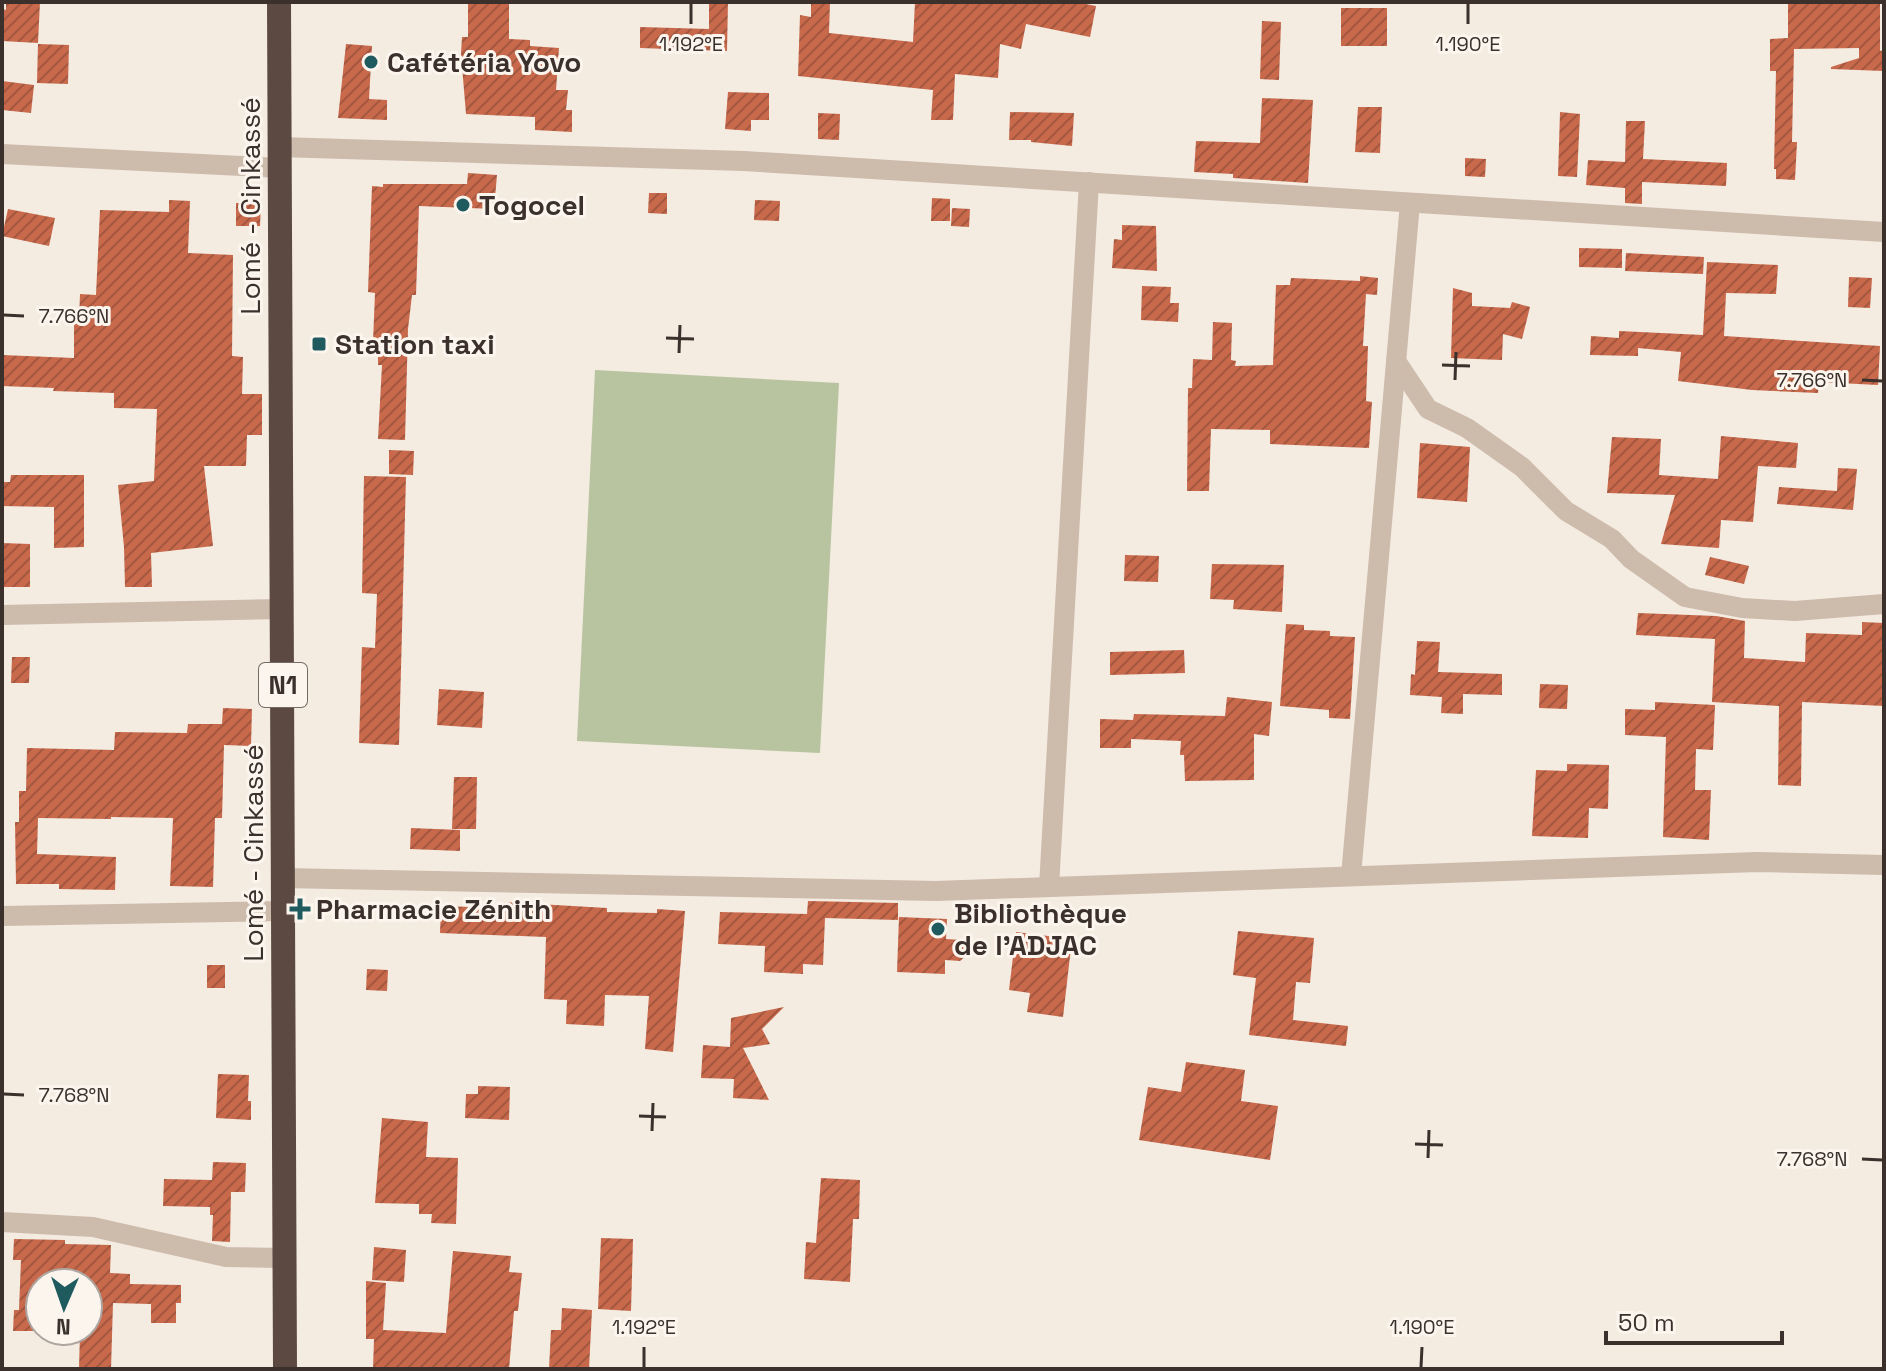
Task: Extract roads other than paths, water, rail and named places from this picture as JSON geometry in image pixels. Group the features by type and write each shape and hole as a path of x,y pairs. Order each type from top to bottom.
{"highway":[{"name":"Lomé - Cinkassé","path":"279,2 285,1369"}],"street":[{"path":"2,154 744,161 1884,232"},
{"path":"1049,887 1089,182"},
{"path":"1351,876 1410,203"},
{"path":"1396,361 1407,382 1428,409 1467,428 1522,467 1566,511 1612,539 1631,559 1685,597 1742,608 1795,611 1884,604"},
{"path":"2,615 283,609"},
{"path":"283,878 936,891 1757,862 1884,865"},
{"path":"2,916 283,911"},
{"path":"2,1222 93,1227 226,1257 284,1258"}],"place":[{"name":"Cafétéria Yovo","path":"371,62"},
{"name":"Togocel","path":"463,205"},
{"name":"Station taxi","path":"319,344"},
{"name":"Pharmacie Zénith","path":"300,909"},
{"name":"Bibliothèque de l'ADJAC","path":"938,929"}]}
